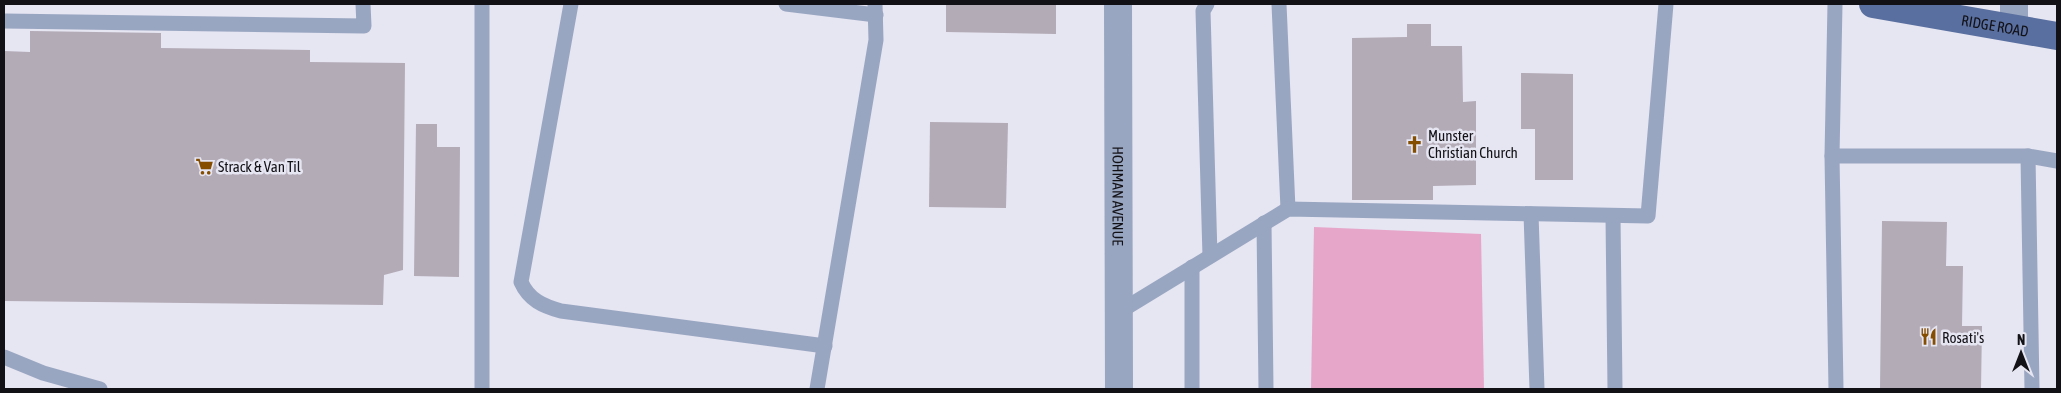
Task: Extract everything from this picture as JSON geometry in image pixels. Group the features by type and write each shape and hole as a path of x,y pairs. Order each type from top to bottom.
{"main road":[{"name":"RIDGE ROAD","path":"1873,4 2014,16 2057,36"}],"street":[{"name":"HOHMAN AVENUE","path":"1118,4 1119,389"}],"lane":[{"path":"4,21 364,26 363,4"},
{"path":"482,4 482,389"},
{"path":"572,4 521,282 526,293 542,305 561,311 825,346"},
{"path":"786,4 876,10 876,40 817,389"},
{"path":"1207,4 1204,11 1210,256"},
{"path":"1279,4 1288,209"},
{"path":"1119,312 1288,209 1648,216 1666,4"},
{"path":"1835,4 1832,156 1836,389"},
{"path":"1832,156 2028,156 2057,161"},
{"path":"2028,156 2032,389"},
{"path":"1531,214 1537,389"},
{"path":"1613,216 1615,389"},
{"path":"1264,222 1266,389"},
{"path":"1192,268 1192,389"},
{"path":"4,357 43,373 100,389"}],"shaded area":[{"path":"1314,227 1481,234 1484,389 1311,389"}],"building":[{"path":"946,4 1056,4 1056,34 946,32"},
{"name":"Munster Christian Church","path":"1407,24 1431,24 1431,46 1462,46 1463,102 1476,101 1476,185 1433,186 1433,200 1352,200 1352,38 1407,37"},
{"name":"Strack & Van Til","path":"30,31 161,33 161,48 310,50 310,62 405,63 403,270 384,275 383,305 4,301 4,51 30,52"},
{"path":"1521,73 1573,74 1573,180 1535,180 1535,129 1521,129"},
{"path":"930,122 1008,123 1006,208 929,207"},
{"path":"416,124 437,124 437,147 460,147 459,277 414,276"},
{"path":"1882,221 1947,222 1946,266 1963,266 1962,326 1982,326 1981,389 1880,389"}],"place":[{"name":"Munster Christian Church","path":"1414,144"},
{"name":"Strack & Van Til","path":"204,166"},
{"name":"Rosati's","path":"1928,337"}]}
